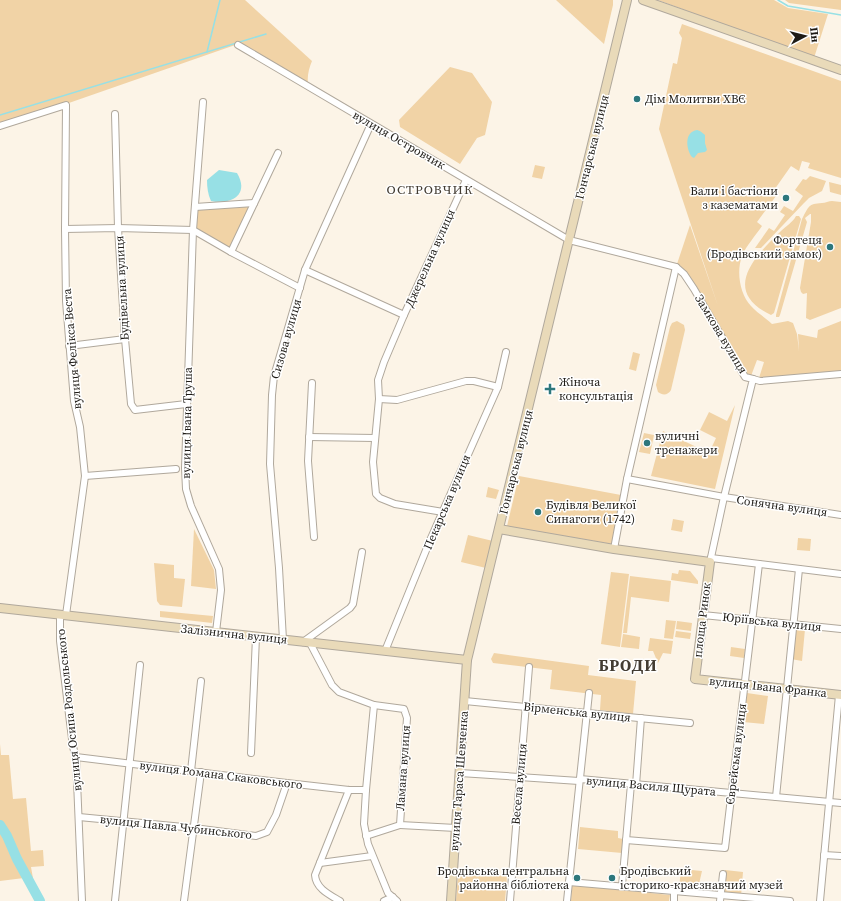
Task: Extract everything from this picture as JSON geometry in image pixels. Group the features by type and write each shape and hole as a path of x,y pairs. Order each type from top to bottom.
{"main road":[{"name":"Гончарська вулиця","path":"614,549 499,529 627,0"},
{"path":"643,0 841,70"},
{"name":"вулиця Тараса Шевченка","path":"451,901 467,660 499,529"},
{"path":"614,549 710,560"},
{"name":"площа Ринок","path":"694,679 710,560"},
{"name":"Залізнична вулиця","path":"0,608 467,660"},
{"name":"вулиця Івана Франка","path":"694,679 840,695"}],"street":[{"name":"вулиця Островчик","path":"238,45 569,240 676,267"},
{"name":"вулиця Івана Труша","path":"203,102 193,230 185,468 186,489 201,531 219,569 221,590 216,632"},
{"name":"вулиця Фелікса Веста","path":"0,126 66,105 66,301 74,401 80,427 85,476 63,615"},
{"name":"Будівельна вулиця","path":"115,114 118,228 129,398 135,410 186,404"},
{"name":"Сизова вулиця","path":"283,640 279,568 270,464 274,376 305,270 372,124"},
{"path":"231,252 278,153"},
{"name":"Джерельна вулиця","path":"443,512 395,504 380,498 376,494 374,486 373,462 379,399 378,380 379,374 404,315 466,180"},
{"path":"195,207 254,203"},
{"path":"65,229 118,228 193,230 231,252 300,288"},
{"path":"614,549 627,479 676,267"},
{"name":"Замкова вулиця","path":"676,267 684,274 694,289 745,377 753,379 724,497"},
{"name":"Джерельна вулиця","path":"305,270 404,315"},
{"path":"69,346 125,339"},
{"name":"Пекарська вулиця","path":"385,651 443,512 498,387 506,352"},
{"path":"753,379 760,381 841,374"},
{"path":"379,399 397,400 466,381 474,381 498,387"},
{"path":"312,383 308,461 314,537"},
{"path":"309,437 375,438"},
{"path":"85,476 176,469"},
{"name":"Сонячна вулиця","path":"627,479 724,497 841,515"},
{"name":"площа Ринок","path":"710,560 724,497"},
{"path":"362,552 353,604 350,608 306,642 332,685 339,692 374,706 364,818 366,836 372,856 388,893 395,899"},
{"path":"710,560 759,564 841,574"},
{"name":"Єврейська вулиця","path":"626,840 725,848 759,564"},
{"path":"776,797 799,569"},
{"name":"вулиця Осипа Роздольського","path":"63,615 60,641 73,747 76,757 82,901"},
{"name":"Юріївська вулиця","path":"703,615 841,629"},
{"path":"251,753 256,637"},
{"path":"115,901 140,666"},
{"name":"Весела вулиця","path":"510,901 529,668"},
{"path":"191,772 201,681"},
{"path":"567,901 589,694"},
{"path":"820,901 840,695"},
{"name":"Вірменська вулиця","path":"465,701 690,723"},
{"name":"Ламана вулиця","path":"374,706 404,709 407,718 400,825 456,828"},
{"path":"622,886 641,718"},
{"name":"вулиця Романа Скаковського","path":"76,757 287,783 349,790 366,790"},
{"path":"184,901 201,772"},
{"name":"вулиця Василя Щурата","path":"460,773 633,784 841,803"},
{"name":"вулиця Павла Чубинського","path":"79,817 194,828 256,836 267,832 276,815 287,783"},
{"path":"340,901 324,891 318,885 315,875 349,790"},
{"path":"366,836 400,825"},
{"path":"824,855 841,856"},
{"path":"320,863 372,856"},
{"path":"721,898 723,874"},
{"path":"568,882 674,891 721,898 790,901"},
{"path":"674,891 674,901"},
{"path":"384,901 395,899"}],"shaded area":[{"path":"0,0 245,0 312,61 308,72 308,83 238,44 66,104 0,125"},
{"path":"556,0 613,0 604,44"},
{"path":"658,0 774,0 788,8 828,14 814,58"},
{"path":"785,0 841,0 841,10 789,3"},
{"path":"682,24 841,81 841,178 808,168 810,163 802,161 799,171 791,166 772,193 776,196 757,222 762,226 742,256 739,276 744,295 756,311 772,324 788,321 793,323 797,334 799,351 798,334 817,338 818,330 841,321 841,371 759,378 764,362 757,360 751,376 747,374 697,287 686,272 677,264 690,225 718,306 659,129 673,63 677,64 682,38 679,33"},
{"path":"450,67 472,73 492,102 485,135 477,138 460,164 400,127 399,120"},
{"path":"535,165 545,167 542,179 532,177"},
{"path":"810,176 826,181 822,191 809,198 761,248 755,248 769,228 774,231 785,215 780,212 784,206 793,211 803,196 795,190 803,179 806,180"},
{"path":"829,182 841,185 841,195 830,192"},
{"path":"832,201 841,202 841,308 810,320 806,318 807,293 803,294 800,288 811,222 810,214 805,218 807,222 780,315 779,317 776,317 802,219 809,206"},
{"path":"251,205 230,249 194,228 196,209"},
{"path":"796,216 799,216 801,219 774,313 771,315 756,306 748,295 745,285 747,274 761,252"},
{"path":"677,321 684,325 685,330 671,390 664,394 658,392 656,385 670,327 672,323"},
{"path":"633,352 640,354 636,371 629,369"},
{"path":"735,405 715,489 651,476 663,431 709,453 716,438 700,430 709,412 727,421"},
{"name":"вуличні тренажери","path":"644,433 654,435 650,454 639,452"},
{"path":"519,476 621,495 612,544 507,526"},
{"path":"488,487 499,490 496,499 486,497"},
{"path":"673,519 684,521 682,532 671,530"},
{"path":"194,529 214,570 216,589 191,586"},
{"path":"468,535 493,541 486,568 461,562"},
{"path":"798,538 811,539 810,551 797,550"},
{"path":"154,563 174,565 174,578 185,579 182,607 160,605 157,601"},
{"path":"679,570 690,571 698,581 698,584 671,580 672,573 678,574"},
{"path":"611,572 629,574 620,647 601,644"},
{"path":"630,576 671,581 669,602 631,597 627,633 623,633"},
{"path":"160,611 213,616 212,623 160,617"},
{"path":"666,620 676,621 673,639 664,638"},
{"path":"677,621 692,623 691,631 676,629"},
{"path":"795,628 805,629 802,661 791,659"},
{"path":"676,631 691,633 690,639 675,637"},
{"path":"623,634 640,637 639,649 621,647"},
{"path":"650,638 673,641 671,654 663,653 658,663 653,651 648,651"},
{"path":"731,647 745,649 744,658 730,656"},
{"path":"494,653 589,666 588,675 636,681 633,714 600,710 601,695 550,689 552,670 493,663 491,659"},
{"path":"747,693 768,696 764,724 743,722"},
{"path":"0,744 1,755 9,755 13,799 26,798 31,851 43,850 44,866 31,867 34,884 43,901 37,901 9,844 0,830"},
{"path":"580,827 618,831 618,838 623,839 622,853 578,849"},
{"path":"0,832 8,844 24,878 0,881"},
{"path":"681,869 702,871 699,884 700,890 679,888"},
{"path":"725,870 743,872 741,896 723,894"},
{"path":"458,873 507,876 505,901 456,901"},
{"path":"572,885 670,895 669,901 571,901"}],"water":[{"path":"697,130 705,135 707,150 705,152 698,153 694,158 688,150 687,141 690,134"},
{"path":"219,170 237,173 241,187 240,193 231,200 218,202 211,201 210,199 207,180"}],"waterway":[{"path":"207,52 220,0"},
{"path":"778,0 788,6 841,15"},
{"path":"0,115 266,34"},
{"path":"0,825 40,901"}],"place":[{"name":"Дім Молитви ХВЄ","path":"637,99"},
{"name":"Вали і бастіони з казематами","path":"786,198"},
{"name":"Фортеця (Бродівський замок)","path":"830,247"},
{"name":"Жіноча консультація","path":"550,389"},
{"name":"вуличні тренажери","path":"647,443"},
{"name":"Будівля Великої Синагоги (1742)","path":"538,512"},
{"name":"Бродівська центральна районна бібліотека","path":"577,878"},
{"name":"Бродівський історико-краєзнавчий музей","path":"612,878"}],"district":[{"name":"ОСТРОВЧИК","path":"430,189"},
{"name":"БРОДИ","path":"628,665"}]}
